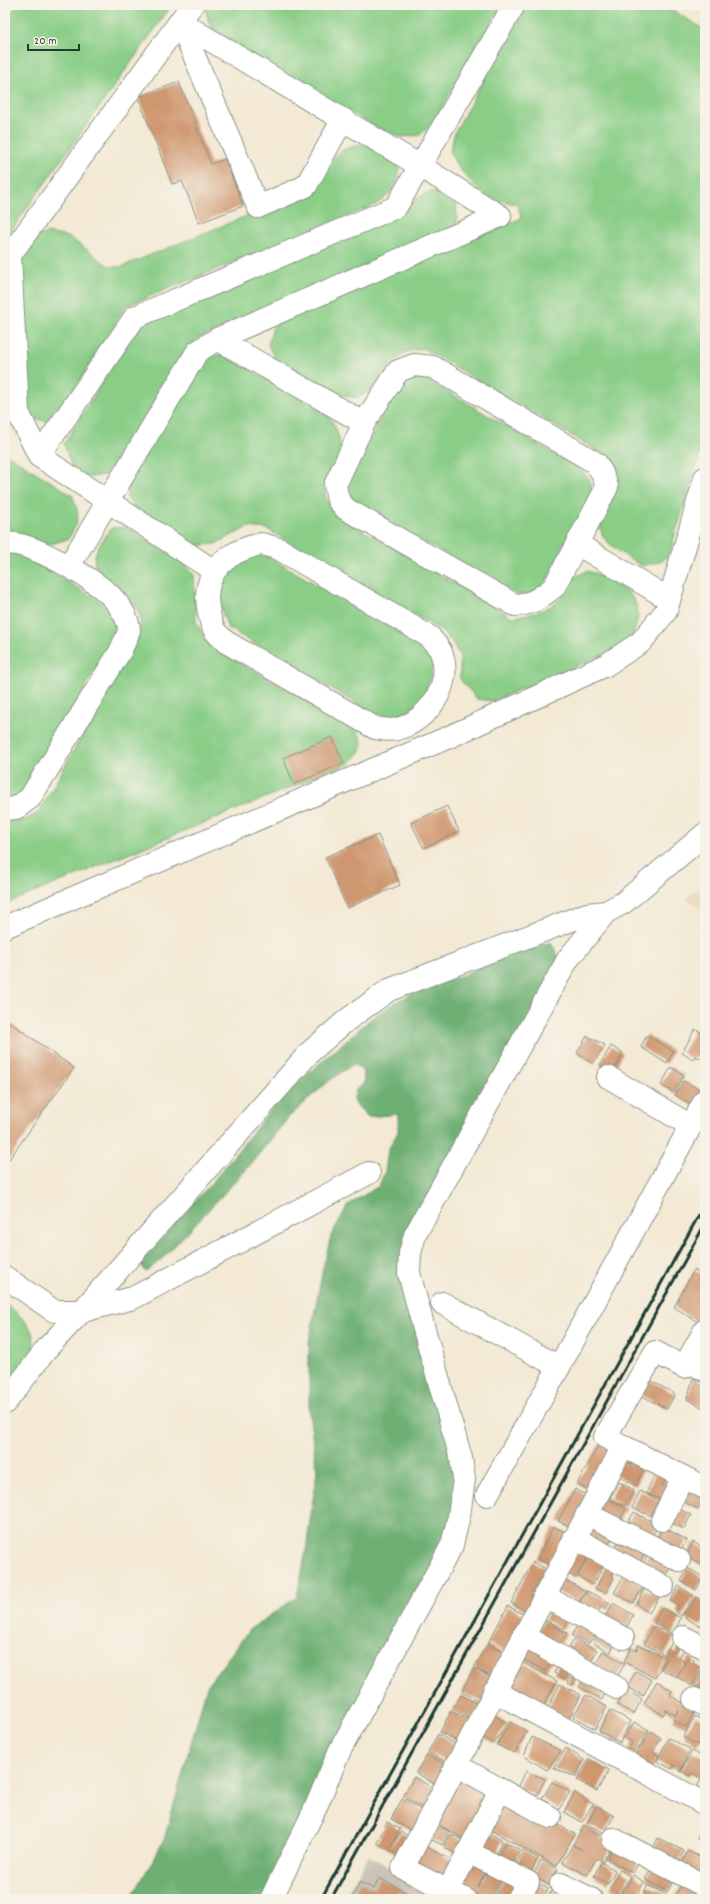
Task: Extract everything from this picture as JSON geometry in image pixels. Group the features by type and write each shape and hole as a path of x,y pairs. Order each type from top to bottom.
{"street":[{"path":"39,456 134,317 396,207 514,5"},
{"path":"186,14 258,208 306,186 343,120"},
{"path":"69,566 196,352 217,339 500,216 343,120 186,14"},
{"path":"186,14 10,255 18,412 39,456 214,571"},
{"path":"217,339 364,423"},
{"path":"414,365 433,367 596,463 602,473 607,487 577,544 554,587 541,598 528,604 515,605 346,509 338,500 335,485 364,423 398,372 414,365"},
{"path":"9,921 450,737 606,665 640,642 666,611 705,478"},
{"path":"5,544 12,543 33,550 69,566 111,596 124,613 129,630 121,650 30,798 16,808 5,809"},
{"path":"262,544 274,548 430,637 441,652 444,670 441,688 434,704 414,722 396,729 375,728 226,642 214,630 208,607 206,595 209,580 214,571 226,560 246,547 262,544"},
{"path":"577,544 669,599"},
{"path":"414,722 450,737"},
{"path":"5,1403 48,1347 82,1311 310,1052 347,1020 390,990 587,914 606,912 623,903 705,834"},
{"path":"271,1899 315,1809 340,1750 452,1545 460,1516 464,1479 461,1458 410,1273 410,1253 415,1236 568,958 606,912"},
{"path":"608,1077 691,1126"},
{"path":"486,1495 559,1367 705,1100"},
{"path":"5,1277 54,1311 82,1311 133,1298 369,1173"},
{"path":"442,1302 559,1367"},
{"path":"705,1330 696,1366 684,1367 655,1352 605,1437 705,1488"},
{"path":"500,1790 468,1852 456,1895 403,1868 623,1446"},
{"path":"662,1520 684,1477"},
{"path":"587,1514 679,1560"},
{"path":"574,1538 663,1586"},
{"path":"544,1596 623,1638"},
{"path":"523,1636 617,1688"},
{"path":"683,1637 705,1648"},
{"path":"494,1691 705,1804"},
{"path":"456,1765 550,1818"},
{"path":"612,1839 705,1886"},
{"path":"468,1852 528,1882 518,1899"},
{"path":"561,1884 592,1899"}],"shaded area":[{"path":"705,882 705,911 686,898"},
{"path":"368,1856 454,1899 344,1899"}],"green space":[{"path":"17,5 172,5 5,239 5,22"},
{"path":"206,5 502,5 432,124 420,135 402,137 380,129 218,37 209,23 205,7"},
{"path":"524,5 664,5 705,30 705,438 668,557 658,562 642,566 609,543 603,536 601,521 616,487 615,475 608,457 423,348 406,352 392,364 371,390 356,398 335,393 276,361 268,345 273,327 286,316 522,218 517,204 500,201 481,193 457,166 450,152 455,132"},
{"path":"365,143 399,165 398,179 391,193 375,205 126,306 62,409 48,422 33,418 24,404 18,257 27,241 47,233 68,237 108,266 121,267 313,189 326,165 342,150"},
{"path":"431,191 445,194 456,201 457,225 197,339 119,464 105,475 84,478 71,465 64,444 138,324 403,212 416,199"},
{"path":"218,355 227,357 328,414 337,431 340,449 336,464 326,480 324,487 327,500 336,515 512,617 540,611 553,605 566,590 569,580 587,571 607,578 625,589 636,605 638,615 632,637 621,647 492,701 477,699 460,679 460,656 452,642 439,629 267,529 248,527 215,544 191,546 136,511 127,498 128,483 200,360"},
{"path":"410,378 424,378 580,469 589,478 593,493 545,585 531,594 518,595 355,503 347,492 348,480 396,390"},
{"path":"5,453 72,495 77,508 78,518 68,539 47,545 13,532 5,533"},
{"path":"126,527 186,565 194,575 196,623 211,647 354,727 362,742 361,750 350,763 6,904 5,820 25,820 39,812 140,634 139,612 130,601 103,579 95,564 95,556 98,548 112,528"},
{"path":"5,552 20,554 103,603 119,622 117,631 26,793 5,798"},
{"path":"265,555 423,646 433,658 433,672 422,700 407,712 393,717 373,713 228,628 221,606 220,597 224,582 235,566 244,557"},
{"path":"551,942 566,972 415,1235 414,1289 462,1494 413,1618 374,1660 353,1726 269,1899 131,1899 164,1840 207,1686 250,1629 297,1597 306,1550 317,1471 309,1412 309,1342 323,1268 331,1236 348,1205 379,1186 385,1171 388,1150 398,1132 398,1114 368,1117 353,1101 356,1090 363,1085 364,1072 354,1064 330,1080 289,1117 245,1171 164,1257 146,1272 140,1263 215,1179 283,1095 372,1018 396,1002 433,983 461,976 500,959"},
{"path":"5,1304 20,1316 29,1327 33,1337 33,1347 30,1357 5,1392"}],"building":[{"path":"179,82 211,164 225,159 243,206 199,223 182,181 172,184 138,97"},
{"path":"332,737 344,763 294,784 283,758"},
{"path":"447,806 459,831 424,848 411,823"},
{"path":"378,835 400,885 347,908 325,857"},
{"path":"5,1019 74,1068 5,1165"},
{"path":"695,1029 705,1035 705,1061 695,1056 693,1060 682,1053"},
{"path":"647,1035 673,1051 667,1064 641,1047"},
{"path":"587,1036 605,1045 593,1064 577,1053"},
{"path":"611,1046 623,1053 612,1074 600,1065"},
{"path":"671,1067 684,1075 674,1093 661,1085"},
{"path":"683,1081 704,1091 694,1107 675,1095"},
{"path":"694,1270 705,1276 705,1315 699,1323 674,1307"},
{"path":"646,1378 675,1394 667,1409 637,1393"},
{"path":"693,1378 705,1384 705,1409 687,1399"},
{"path":"600,1443 613,1451 590,1491 577,1484"},
{"path":"621,1457 643,1470 636,1486 612,1473"},
{"path":"656,1472 667,1478 663,1485 668,1487 660,1499 646,1493"},
{"path":"619,1482 634,1490 625,1506 610,1498"},
{"path":"688,1487 705,1496 698,1509 677,1499"},
{"path":"575,1489 589,1496 572,1528 558,1521"},
{"path":"640,1491 661,1502 654,1517 632,1508"},
{"path":"600,1495 626,1508 618,1523 593,1510"},
{"path":"675,1507 691,1515 684,1529 666,1520"},
{"path":"634,1512 658,1525 651,1539 626,1526"},
{"path":"590,1521 615,1534 607,1547 582,1534"},
{"path":"553,1527 568,1533 552,1565 537,1559"},
{"path":"663,1527 687,1540 680,1552 657,1539"},
{"path":"620,1538 645,1551 641,1561 632,1556 632,1559 614,1550"},
{"path":"693,1542 705,1549 705,1567 686,1557"},
{"path":"575,1548 589,1555 576,1578 561,1570"},
{"path":"649,1552 672,1564 666,1576 643,1564"},
{"path":"589,1555 605,1563 593,1585 578,1576"},
{"path":"533,1562 550,1571 529,1612 511,1603"},
{"path":"608,1565 615,1569 612,1576 614,1577 606,1593 595,1589"},
{"path":"688,1568 703,1577 696,1590 681,1581"},
{"path":"624,1575 644,1586 633,1603 614,1593"},
{"path":"559,1577 586,1591 578,1603 553,1589"},
{"path":"679,1586 694,1596 682,1616 676,1612 679,1606 670,1601"},
{"path":"644,1589 659,1597 649,1613 637,1604"},
{"path":"587,1591 610,1603 606,1609 601,1606 597,1614 579,1604"},
{"path":"696,1597 705,1602 705,1618 701,1626 685,1618"},
{"path":"613,1603 633,1615 627,1627 606,1616"},
{"path":"508,1606 526,1616 509,1654 488,1643"},
{"path":"550,1607 569,1617 564,1629 545,1620"},
{"path":"662,1608 681,1618 673,1634 654,1623"},
{"path":"543,1621 567,1633 558,1648 536,1634"},
{"path":"578,1623 597,1632 589,1643 572,1636"},
{"path":"653,1626 675,1637 665,1655 644,1644"},
{"path":"599,1632 616,1642 610,1653 593,1642"},
{"path":"574,1639 597,1650 591,1662 568,1651"},
{"path":"528,1641 556,1656 545,1671 520,1658"},
{"path":"487,1645 508,1655 496,1679 474,1668"},
{"path":"639,1645 666,1658 655,1678 624,1662 631,1648 636,1651"},
{"path":"679,1646 684,1649 679,1658 685,1662 677,1677 661,1669 671,1651 675,1653"},
{"path":"603,1651 625,1664 616,1678 594,1666"},
{"path":"689,1657 694,1660 693,1664 702,1669 692,1686 677,1677"},
{"path":"518,1660 557,1681 540,1712 502,1691"},
{"path":"560,1661 572,1667 565,1679 554,1673"},
{"path":"573,1668 580,1672 573,1685 569,1684 568,1679"},
{"path":"473,1669 495,1679 484,1703 462,1692"},
{"path":"704,1669 705,1670 705,1691 695,1686"},
{"path":"636,1671 652,1680 643,1696 627,1687"},
{"path":"586,1675 609,1687 602,1700 579,1687"},
{"path":"657,1681 672,1691 670,1695 683,1703 684,1700 697,1707 686,1727 673,1720 678,1710 675,1715 666,1710 663,1715 644,1703"},
{"path":"560,1684 581,1695 568,1720 547,1709"},
{"path":"625,1690 642,1699 634,1714 617,1705"},
{"path":"461,1695 481,1705 472,1720 453,1709"},
{"path":"586,1695 607,1707 595,1729 573,1717"},
{"path":"610,1710 631,1721 620,1743 599,1731"},
{"path":"451,1711 473,1722 462,1744 440,1732"},
{"path":"491,1714 507,1723 494,1744 480,1735"},
{"path":"704,1714 705,1733 698,1745 683,1737 695,1716 701,1719"},
{"path":"510,1722 527,1731 515,1753 497,1745"},
{"path":"634,1722 649,1730 635,1755 628,1751 632,1742 625,1738"},
{"path":"651,1731 661,1738 653,1752 659,1755 651,1769 634,1759"},
{"path":"438,1734 461,1748 451,1765 428,1752"},
{"path":"532,1737 561,1751 547,1770 524,1756"},
{"path":"668,1738 690,1749 680,1772 674,1765 672,1769 657,1761"},
{"path":"566,1748 584,1760 576,1777 553,1768"},
{"path":"692,1751 705,1758 705,1769 700,1778 692,1773 690,1776 681,1771"},
{"path":"427,1754 451,1768 440,1787 416,1773"},
{"path":"589,1759 609,1770 597,1791 577,1780"},
{"path":"457,1768 497,1790 469,1842 430,1819"},
{"path":"526,1771 545,1779 537,1796 518,1788"},
{"path":"705,1771 705,1791 697,1787"},
{"path":"414,1777 439,1791 428,1811 403,1797"},
{"path":"552,1782 570,1792 559,1809 542,1799"},
{"path":"575,1793 593,1804 582,1822 564,1812"},
{"path":"502,1795 575,1834 556,1866 485,1827"},
{"path":"402,1799 427,1813 416,1833 391,1819"},
{"path":"597,1806 614,1816 604,1833 587,1824"},
{"path":"387,1822 400,1829 390,1848 401,1832 413,1839 403,1858 377,1843"},
{"path":"432,1823 449,1831 443,1845 425,1837"},
{"path":"705,1824 705,1843 697,1838"},
{"path":"584,1825 602,1836 601,1839 612,1845 603,1862 597,1858 587,1875 562,1862"},
{"path":"485,1831 502,1840 496,1856 475,1849"},
{"path":"451,1834 467,1843 459,1856 444,1847"},
{"path":"658,1838 684,1851 678,1865 651,1852"},
{"path":"505,1842 520,1850 513,1864 498,1857"},
{"path":"419,1843 457,1863 448,1880 411,1858"},
{"path":"614,1845 640,1860 633,1873 607,1859"},
{"path":"523,1850 538,1858 530,1873 516,1864"},
{"path":"688,1851 705,1860 705,1872 703,1877 680,1866"},
{"path":"472,1858 488,1867 477,1888 490,1867 504,1875 490,1899 485,1899 459,1884"},
{"path":"541,1860 558,1869 549,1885 533,1876"},
{"path":"601,1862 615,1870 608,1884 594,1876"},
{"path":"654,1865 676,1877 667,1892 645,1879"},
{"path":"620,1870 630,1876 620,1894 610,1888"},
{"path":"633,1875 644,1882 635,1899 628,1899 621,1895"},
{"path":"506,1876 519,1884 511,1899 492,1899"},
{"path":"379,1878 419,1899 351,1899 360,1882 374,1889"},
{"path":"534,1880 548,1889 544,1899 535,1899 527,1894"},
{"path":"684,1881 699,1889 694,1899 685,1899 676,1894"},
{"path":"648,1885 667,1895 666,1899 649,1899 651,1897 644,1892"},
{"path":"552,1890 569,1899 547,1899"}],"railway":[{"path":"321,1899 705,1204"},
{"path":"331,1899 705,1224"}]}
